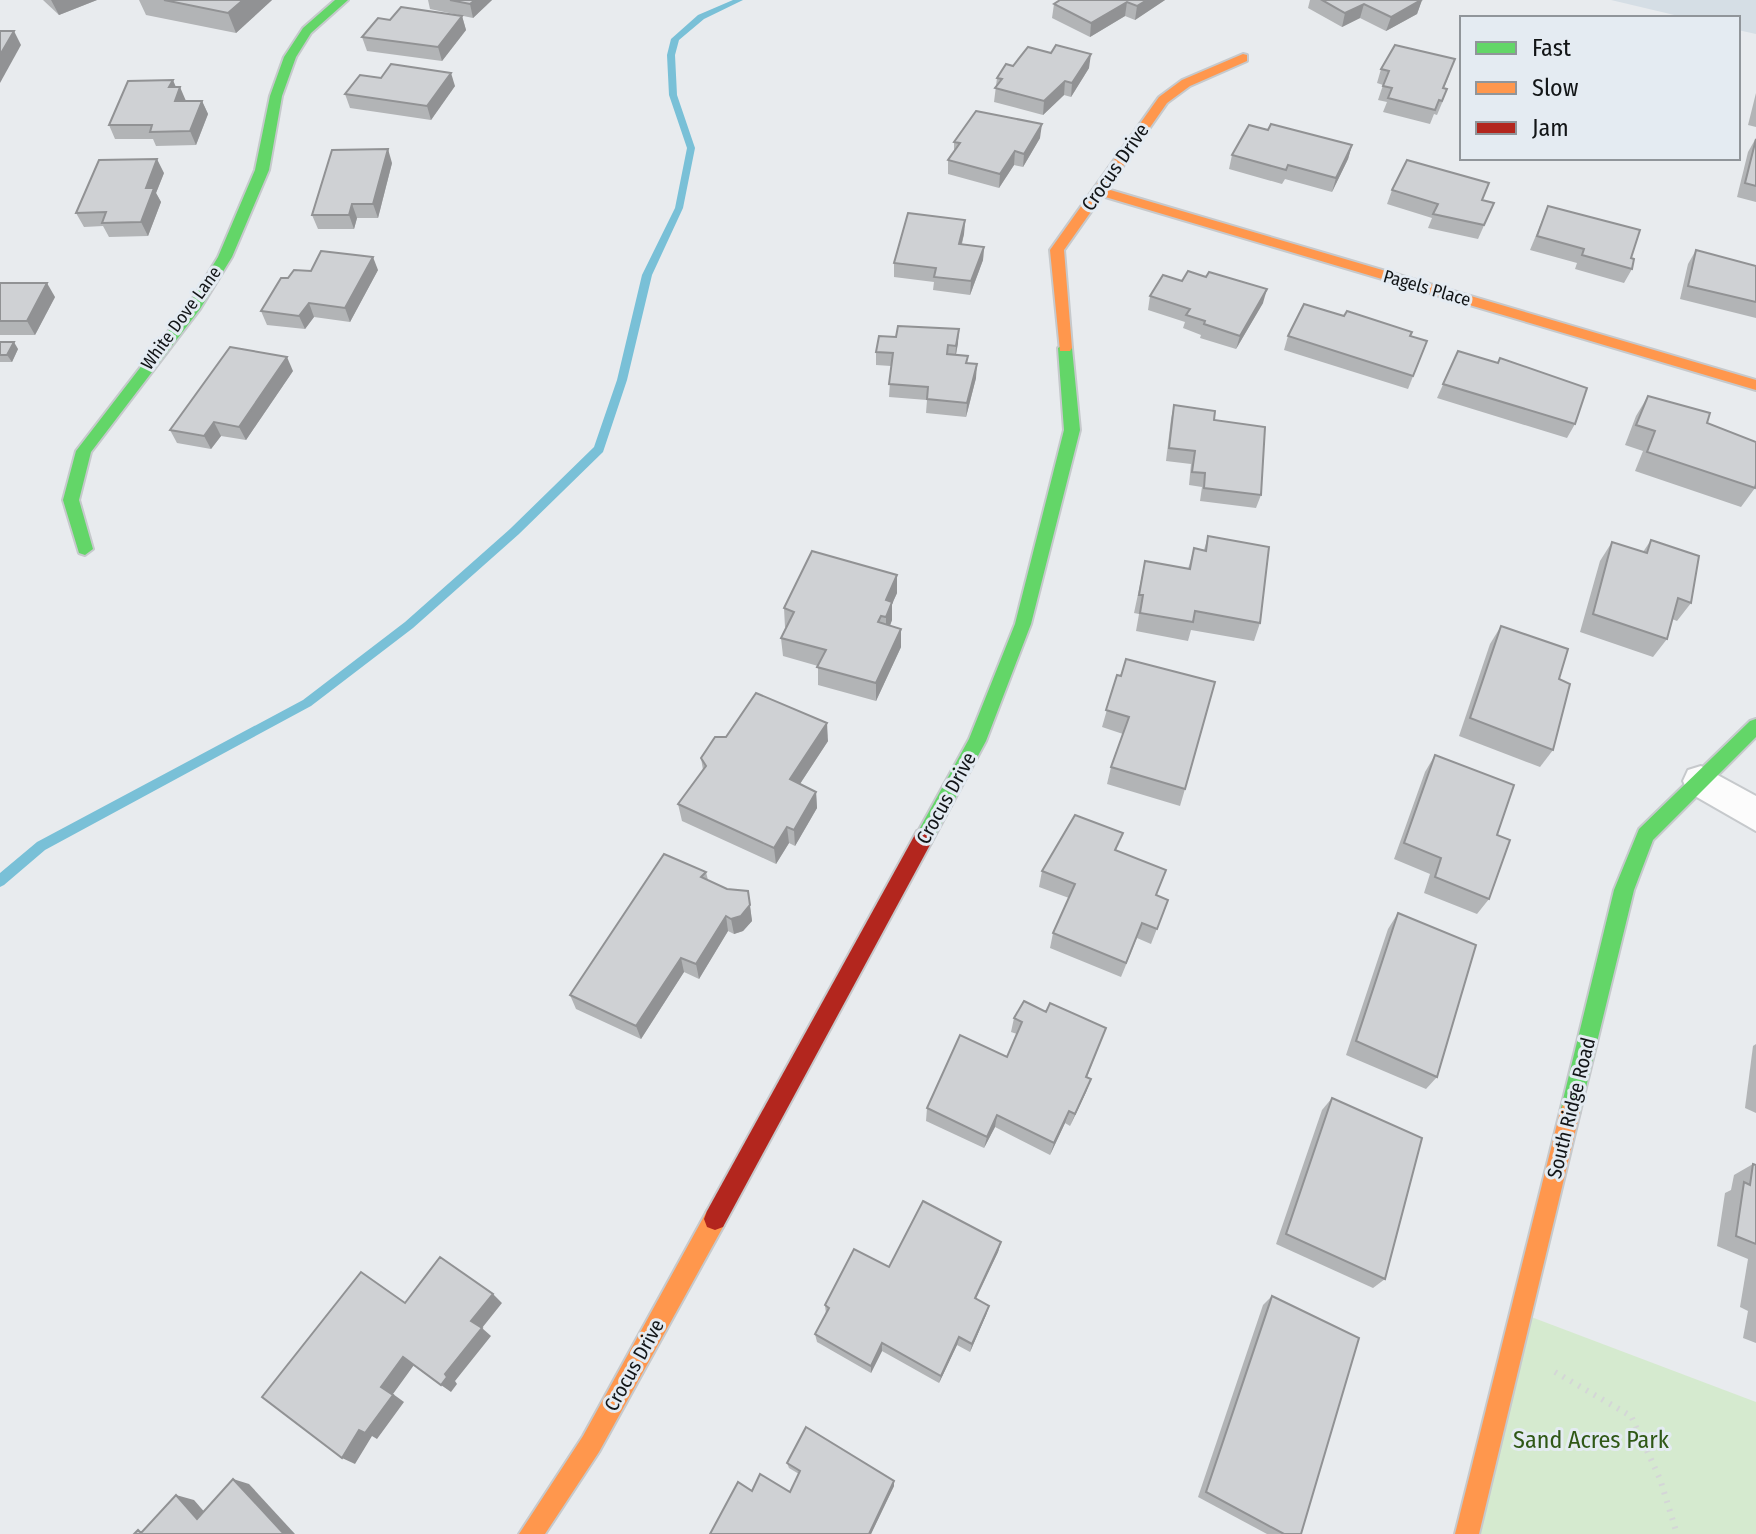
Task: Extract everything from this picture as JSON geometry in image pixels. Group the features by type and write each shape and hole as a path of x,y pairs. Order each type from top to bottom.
{"street":[{"name":"White Dove Lane","path":"85,549 69,508 72,478 84,451 195,306 225,257 262,170 276,96 290,57 307,31 342,0"},
{"name":"Crocus Drive","path":"531,1534 591,1444 977,741 1023,624 1072,430 1057,250 1163,100 1186,83 1243,58"},
{"name":"Pagels Place","path":"1099,191 1756,385"},
{"name":"South Ridge Road","path":"1467,1534 1624,890 1646,835 1756,726"},
{"path":"1701,781 1756,815"}],"path":[{"path":"1511,1354 1570,1378 1631,1416 1660,1479 1677,1534"}],"shaded area":[{"path":"1611,0 1756,0 1756,34 1740,30 1740,16 1679,16"}],"green space":[{"name":"Sand Acres Park","path":"1521,1313 1756,1402 1756,1534 1476,1534"}],"building":[{"path":"164,0 243,0 228,13"},
{"path":"450,0 475,0 470,4"},
{"path":"1060,0 1147,0 1137,6 1127,2 1091,23 1054,4"},
{"path":"1322,0 1421,0 1391,17 1364,4 1345,13"},
{"path":"401,7 462,16 438,47 362,37 378,18 390,20"},
{"path":"0,31 14,31 0,55"},
{"path":"1056,45 1091,54 1072,83 1065,81 1044,101 995,88 1002,79 997,78 1006,64 1013,66 1028,47 1051,53"},
{"path":"1395,45 1455,59 1443,88 1447,89 1435,110 1388,98 1392,88 1383,86 1389,71 1381,69"},
{"path":"391,64 451,73 427,106 345,94 360,75 381,78"},
{"path":"173,80 169,87 180,87 175,101 202,101 190,131 150,132 152,125 109,125 128,81"},
{"path":"976,111 1042,124 1024,154 1015,151 1000,174 948,160 960,143 954,142"},
{"path":"1271,124 1352,145 1336,178 1288,165 1286,170 1232,155 1249,125 1268,130"},
{"path":"1756,139 1756,186 1745,183"},
{"path":"388,149 373,204 352,204 349,215 312,215 332,150"},
{"path":"157,159 146,188 154,188 141,222 102,223 106,212 76,213 99,160"},
{"path":"1407,160 1489,183 1482,200 1494,203 1484,225 1433,214 1438,204 1392,190"},
{"path":"1548,206 1640,230 1631,258 1634,259 1632,269 1582,255 1584,249 1537,236"},
{"path":"908,213 965,220 959,244 984,247 971,281 934,277 936,268 894,263"},
{"path":"1696,250 1756,266 1756,302 1688,286"},
{"path":"321,251 373,257 345,308 309,303 299,316 261,311 281,278 288,278 294,270 311,271"},
{"path":"1188,271 1206,277 1209,272 1267,289 1240,336 1186,315 1190,309 1150,296 1163,275 1182,281"},
{"path":"0,283 47,283 27,321 0,321"},
{"path":"1304,304 1344,316 1347,311 1412,332 1410,336 1427,341 1413,376 1288,336"},
{"path":"898,326 959,329 956,346 948,345 947,354 968,356 966,363 977,364 967,403 927,399 928,387 889,384 893,353 876,352 879,336 896,337"},
{"path":"0,342 14,342 7,355 0,355"},
{"path":"230,347 287,357 239,427 214,422 204,436 170,430"},
{"path":"1458,351 1498,363 1500,358 1587,388 1575,424 1443,384"},
{"path":"1648,396 1710,413 1707,423 1756,442 1755,488 1647,452 1655,431 1636,425"},
{"path":"1174,405 1215,411 1214,420 1265,427 1261,495 1204,488 1205,473 1192,472 1195,451 1169,448"},
{"path":"1208,536 1269,547 1260,623 1195,611 1193,622 1140,613 1143,595 1139,595 1145,561 1190,569 1194,548 1206,551"},
{"path":"1651,540 1699,556 1691,603 1678,598 1667,639 1593,614 1612,542 1647,553"},
{"path":"812,551 897,575 886,600 892,602 886,617 881,616 878,622 901,629 876,683 817,667 826,650 781,638 794,612 784,608"},
{"path":"1501,626 1568,649 1559,679 1570,684 1553,750 1470,718"},
{"path":"1126,659 1215,682 1185,789 1111,767 1129,717 1106,710 1117,675 1121,676"},
{"path":"756,693 827,723 790,779 816,792 794,830 787,827 774,848 678,804 706,766 701,758 715,737 726,737"},
{"path":"1435,755 1514,785 1497,835 1510,840 1489,899 1435,877 1441,858 1404,843"},
{"path":"1075,815 1123,833 1115,850 1166,870 1156,895 1168,900 1157,929 1142,923 1126,963 1053,933 1075,884 1042,871"},
{"path":"664,854 706,872 701,877 727,889 748,891 750,905 741,916 731,919 726,916 696,964 681,958 636,1026 570,995"},
{"path":"1398,913 1476,945 1437,1077 1356,1041"},
{"path":"1024,1001 1046,1012 1050,1003 1106,1028 1086,1077 1091,1079 1075,1114 1069,1111 1054,1143 997,1115 987,1137 927,1108 960,1035 1007,1057 1022,1022 1014,1018"},
{"path":"1332,1098 1422,1138 1385,1279 1286,1234"},
{"path":"1753,1164 1756,1165 1756,1244 1736,1236 1744,1182 1750,1185"},
{"path":"923,1201 1001,1242 975,1298 989,1306 972,1344 959,1337 941,1376 882,1343 871,1366 815,1334 829,1308 825,1305 854,1249 889,1267"},
{"path":"440,1257 493,1294 471,1321 482,1328 445,1374 447,1377 441,1385 403,1357 381,1387 393,1395 365,1433 359,1430 342,1458 262,1397 361,1272 405,1303"},
{"path":"1272,1296 1359,1338 1301,1534 1284,1534 1206,1492"},
{"path":"806,1427 894,1481 869,1534 710,1534 738,1482 752,1491 760,1474 790,1492 800,1471 787,1463"},
{"path":"233,1479 284,1534 134,1534 138,1530 141,1533 176,1495 197,1519"}],"waterway":[{"path":"0,881 41,846 307,703 409,625 515,531 599,449 622,380 647,275 679,208 691,148 673,95 671,55 675,39 701,17 739,0"}],"traffic: fast":[{"path":"85,549 71,500 84,451 195,306 225,257 262,170 276,96 290,57 307,31 342,0"},
{"path":"924,837 977,741 1023,624 1072,430 1065,348"},
{"path":"1570,1112 1624,890 1646,835 1756,726"}],"traffic: slow":[{"path":"1065,348 1057,250 1163,100 1186,83 1243,58"},
{"path":"1099,191 1756,385"},
{"path":"1467,1534 1570,1112"},
{"path":"531,1534 591,1444 715,1219"}],"traffic: jam":[{"path":"715,1219 924,837"}]}
